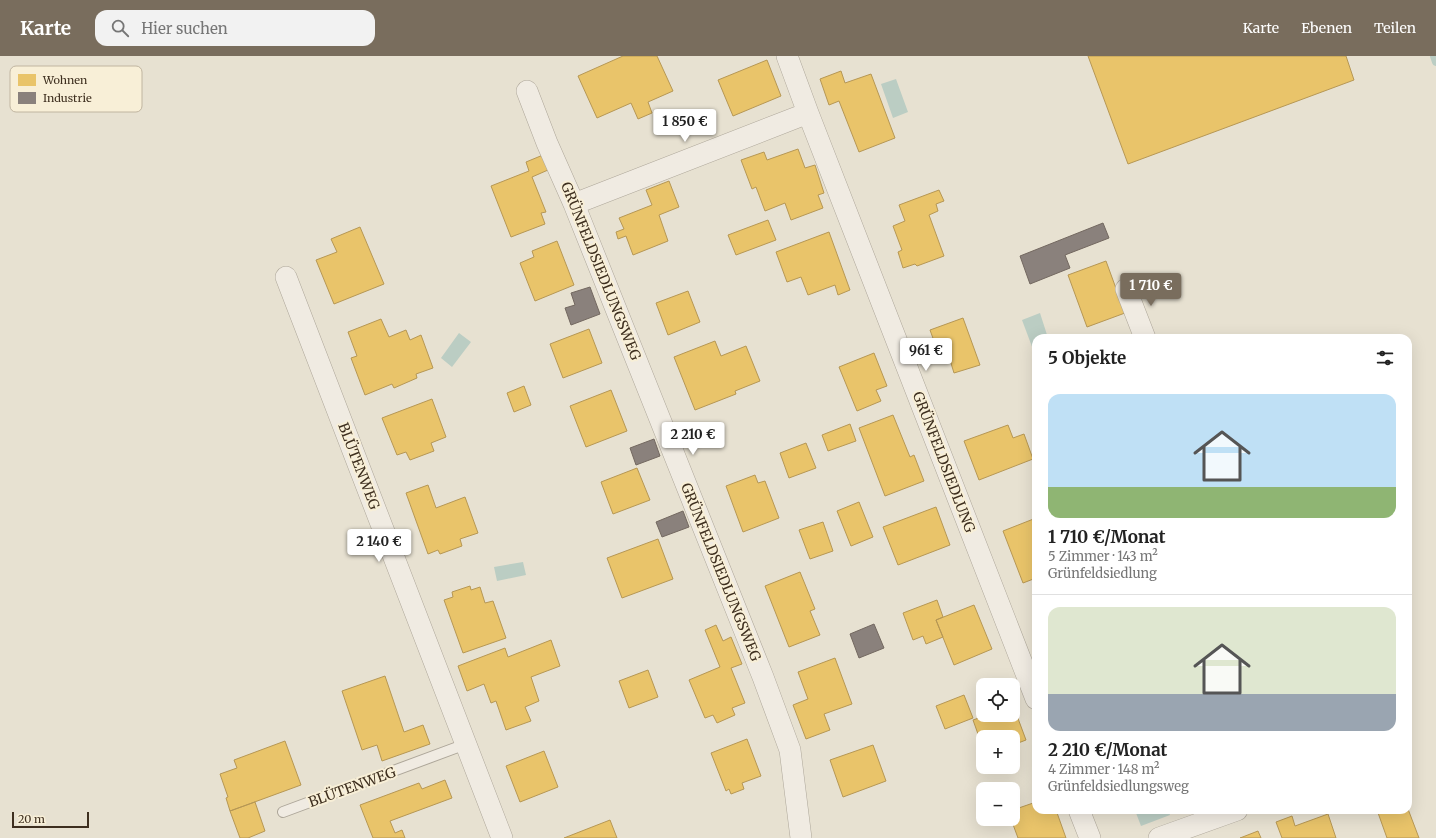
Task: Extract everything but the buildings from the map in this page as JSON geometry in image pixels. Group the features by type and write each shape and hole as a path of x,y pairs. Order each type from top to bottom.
{"street":[{"name":"GRÜNFELDSIEDLUNG","path":"787,56 1032,689"},
{"name":"GRÜNFELDSIEDLUNGSWEG","path":"527,91 547,143 574,204 763,677 790,750 801,838"},
{"path":"574,204 808,113"},
{"name":"BLÜTENWEG","path":"286,276 502,838"},
{"path":"1126,289 1143,334"},
{"path":"1081,814 1090,838"},
{"path":"1159,838 1226,814"}],"lane":[{"name":"BLÜTENWEG","path":"283,812 466,744"}],"shaded area":[{"path":"896,79 908,112 893,118 881,84"},
{"path":"1040,313 1047,334 1032,334 1032,347 1022,320"},
{"path":"459,333 471,342 452,367 441,358"},
{"path":"523,562 526,575 497,581 494,567"},
{"path":"1136,814 1170,815 1141,826"}],"waterway":[{"path":"1434,56 1436,62"}]}
